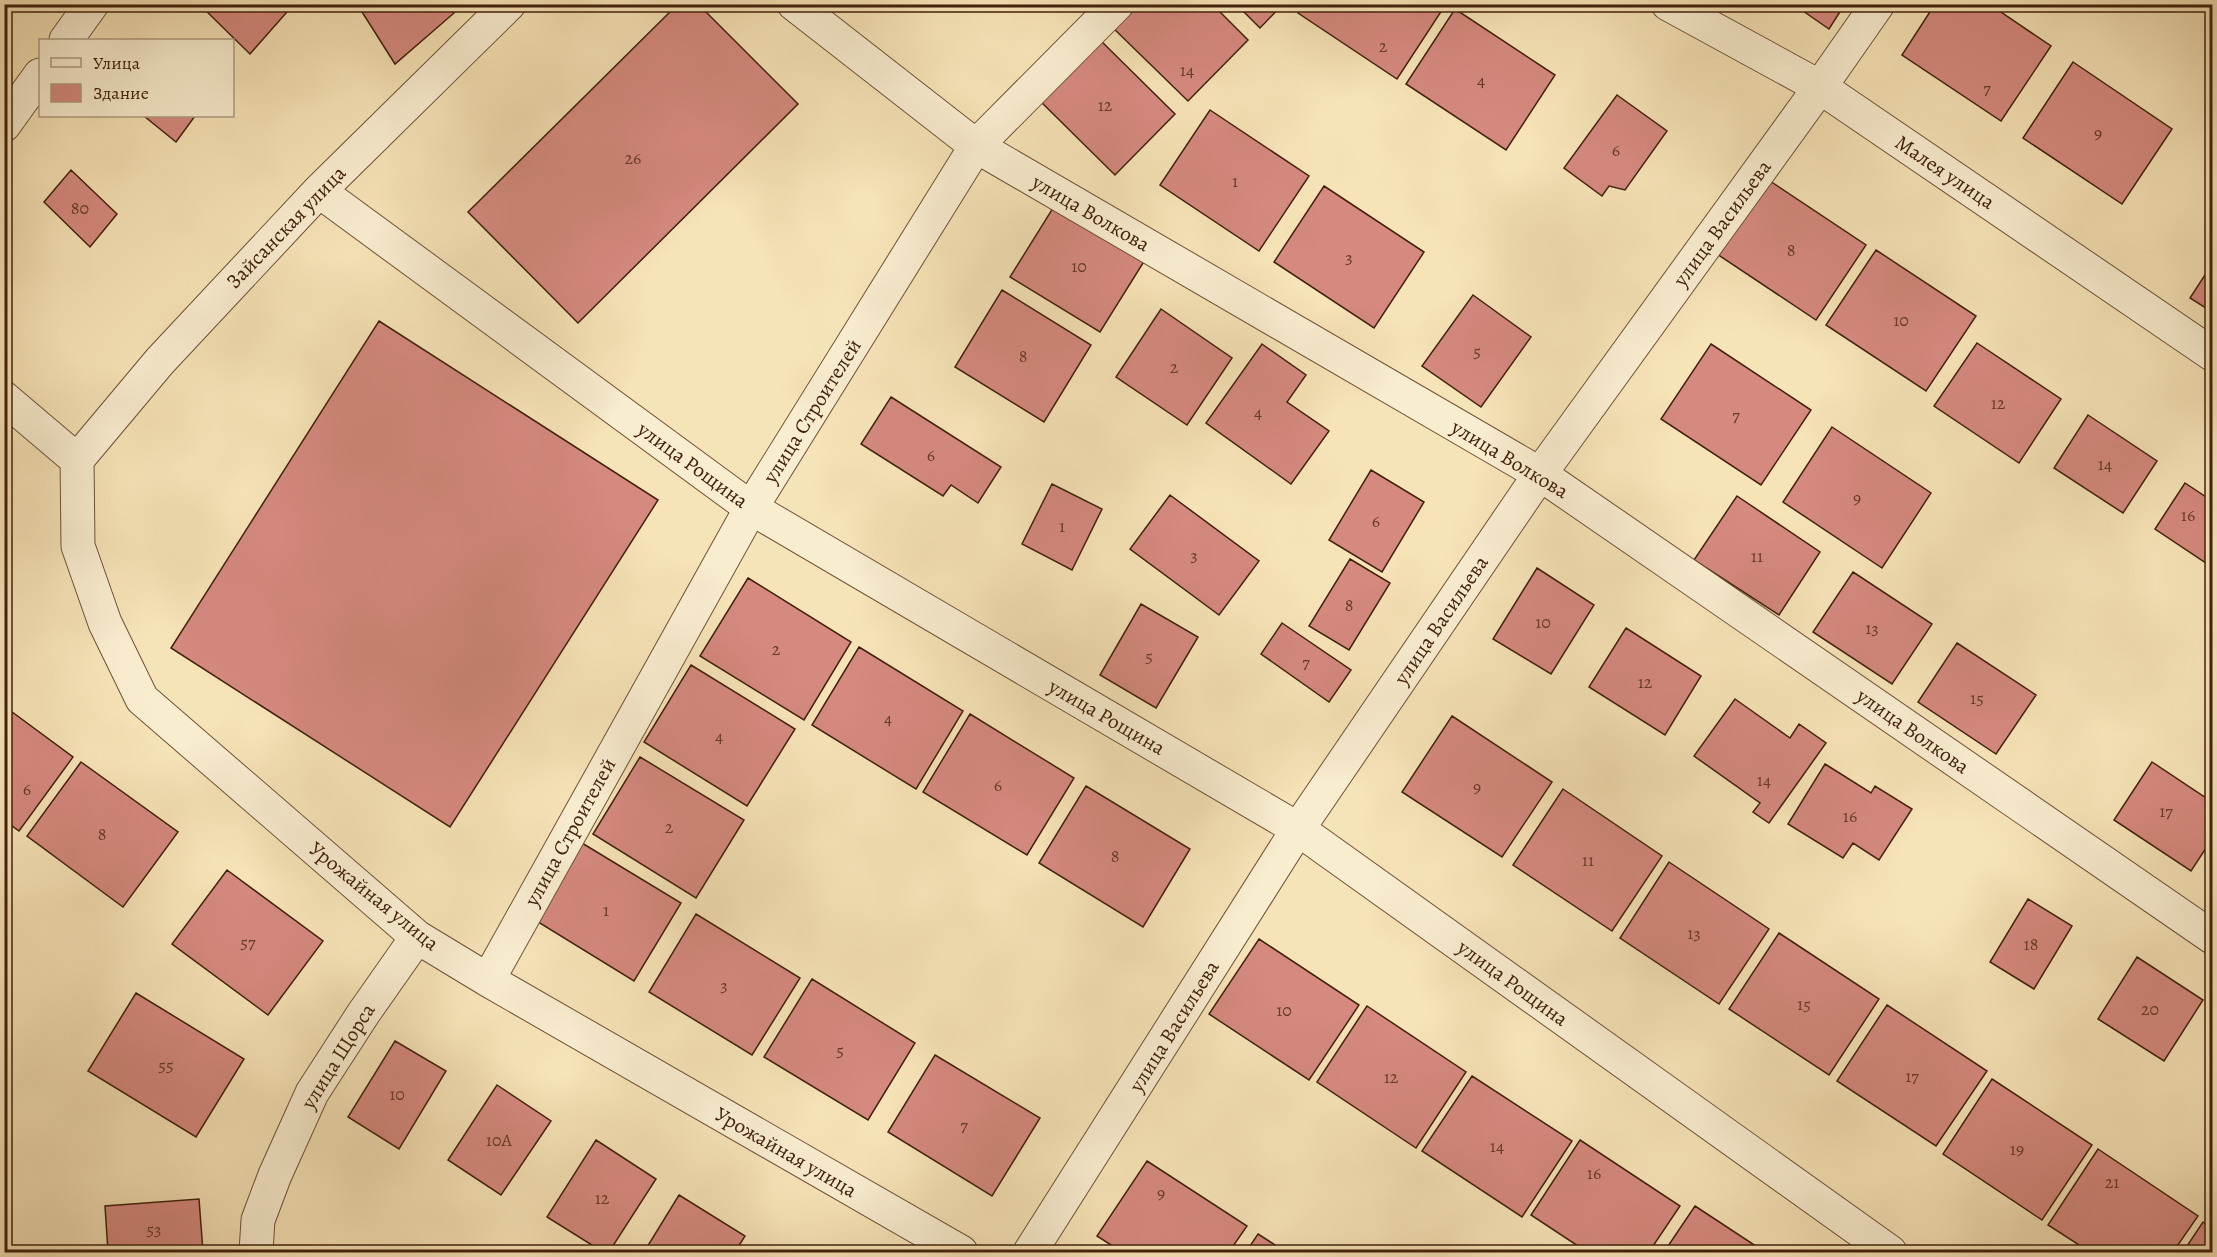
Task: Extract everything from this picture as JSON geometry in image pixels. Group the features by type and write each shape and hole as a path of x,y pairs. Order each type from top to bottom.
{"street":[{"path":"67,39 92,4"},
{"name":"Зайсанская улица","path":"77,460 160,361 319,191 509,4"},
{"name":"улица Волкова","path":"794,4 976,146 1540,474 2212,938"},
{"name":"улица Строителей","path":"488,980 752,508 976,146 1117,4"},
{"name":"Малея улица","path":"1668,4 1820,87 2212,354"},
{"name":"улица Васильева","path":"1030,1252 1298,829 1540,474 1878,4"},
{"path":"4,125 39,76"},
{"name":"улица Рощина","path":"319,191 752,508 1298,829 1890,1252"},
{"path":"6,401 77,460"},
{"name":"Урожайная улица","path":"77,460 78,546 105,623 142,699 417,937 961,1252"},
{"name":"улица Щорса","path":"256,1252 258,1220 275,1175 312,1093 363,1014 417,937"}],"building":[{"path":"199,4 294,4 250,54"},
{"path":"357,4 447,4 454,13 395,64"},
{"path":"678,4 698,4 798,104 578,323 468,212"},
{"path":"1126,4 1212,4 1248,40 1188,101 1108,23"},
{"path":"1236,4 1283,4 1260,28"},
{"path":"1303,4 1446,4 1397,79 1298,13"},
{"path":"1793,4 1845,4 1829,29"},
{"path":"1935,4 1989,4 2051,46 2001,121 1902,55"},
{"path":"1455,9 1555,75 1506,150 1406,84"},
{"path":"1096,36 1175,114 1115,175 1036,97"},
{"path":"2073,62 2172,129 2122,204 2023,138"},
{"path":"1617,95 1667,131 1625,190 1609,186 1602,196 1564,168"},
{"path":"1210,110 1309,176 1259,251 1160,185"},
{"path":"145,117 194,117 176,142"},
{"path":"71,170 117,214 90,247 44,202"},
{"path":"1767,179 1866,245 1816,320 1717,254"},
{"path":"1324,186 1424,252 1374,328 1274,262"},
{"path":"1058,200 1148,255 1100,332 1010,277"},
{"path":"1876,250 1976,316 1926,391 1826,325"},
{"path":"2212,264 2212,312 2190,298"},
{"path":"1002,290 1091,345 1044,422 955,367"},
{"path":"1473,295 1531,337 1481,407 1422,366"},
{"path":"1161,309 1232,358 1187,425 1116,377"},
{"path":"379,321 658,500 450,827 171,648"},
{"path":"1977,343 2061,399 2019,463 1934,406"},
{"path":"1262,344 1306,375 1287,402 1329,431 1291,484 1206,423"},
{"path":"1711,344 1811,410 1761,485 1661,419"},
{"path":"891,397 1001,467 978,503 951,485 943,496 861,444"},
{"path":"2088,415 2157,461 2123,513 2054,468"},
{"path":"1832,427 1931,493 1882,568 1783,502"},
{"path":"1371,470 1424,502 1382,572 1329,540"},
{"path":"2185,483 2212,501 2212,567 2155,529"},
{"path":"1052,484 1102,509 1072,570 1022,544"},
{"path":"1170,495 1259,561 1219,615 1130,549"},
{"path":"1737,496 1820,552 1779,615 1694,560"},
{"path":"1350,559 1390,583 1349,650 1309,626"},
{"path":"1537,568 1594,605 1551,674 1493,639"},
{"path":"1853,572 1932,624 1892,684 1813,632"},
{"path":"748,578 851,642 804,720 700,656"},
{"path":"1141,604 1198,637 1156,708 1100,675"},
{"path":"1282,623 1351,670 1329,702 1261,654"},
{"path":"1626,628 1701,676 1665,735 1589,687"},
{"path":"1957,643 2036,695 1996,754 1918,702"},
{"path":"859,647 963,711 916,789 812,725"},
{"path":"691,665 795,729 747,806 644,742"},
{"path":"1735,699 1790,738 1799,724 1826,743 1769,823 1753,812 1760,803 1694,756"},
{"path":"4,706 73,757 19,831 4,820"},
{"path":"970,714 1074,778 1027,855 923,792"},
{"path":"1452,716 1552,782 1502,857 1402,792"},
{"path":"640,757 744,820 696,898 593,834"},
{"path":"81,762 178,832 123,907 27,836"},
{"path":"2152,762 2212,802 2212,839 2191,871 2114,820"},
{"path":"1825,764 1871,793 1875,786 1912,809 1879,860 1853,843 1843,858 1788,824"},
{"path":"1086,786 1190,849 1143,927 1039,863"},
{"path":"1563,789 1662,856 1612,931 1513,865"},
{"path":"577,840 681,903 634,981 530,917"},
{"path":"1669,862 1769,929 1719,1004 1620,938"},
{"path":"227,870 323,941 268,1015 172,944"},
{"path":"2028,899 2072,926 2034,989 1990,962"},
{"path":"696,914 800,978 752,1055 649,992"},
{"path":"1779,933 1879,999 1829,1075 1729,1009"},
{"path":"1259,939 1359,1005 1309,1080 1209,1014"},
{"path":"2137,957 2203,1000 2164,1061 2098,1019"},
{"path":"812,979 915,1043 868,1120 764,1057"},
{"path":"136,993 244,1059 196,1137 88,1071"},
{"path":"1887,1005 1987,1071 1936,1146 1837,1081"},
{"path":"1367,1006 1466,1072 1416,1148 1317,1082"},
{"path":"395,1041 446,1071 399,1149 348,1117"},
{"path":"935,1055 1040,1118 992,1196 888,1132"},
{"path":"1472,1076 1572,1141 1522,1217 1422,1151"},
{"path":"1992,1079 2092,1145 2042,1220 1943,1154"},
{"path":"497,1085 551,1121 501,1195 448,1160"},
{"path":"596,1140 656,1179 609,1252 603,1252 547,1217"},
{"path":"1580,1140 1680,1206 1649,1252 1587,1252 1531,1215"},
{"path":"2098,1149 2198,1216 2173,1252 2090,1252 2048,1225"},
{"path":"1147,1161 1247,1226 1229,1252 1122,1252 1097,1236"},
{"path":"679,1195 745,1236 735,1252 644,1252"},
{"path":"199,1199 203,1252 108,1252 105,1206"},
{"path":"1695,1206 1765,1252 1664,1252"},
{"path":"2203,1222 2212,1228 2212,1252 2183,1252"},
{"path":"1258,1234 1286,1252 1246,1252"}]}
